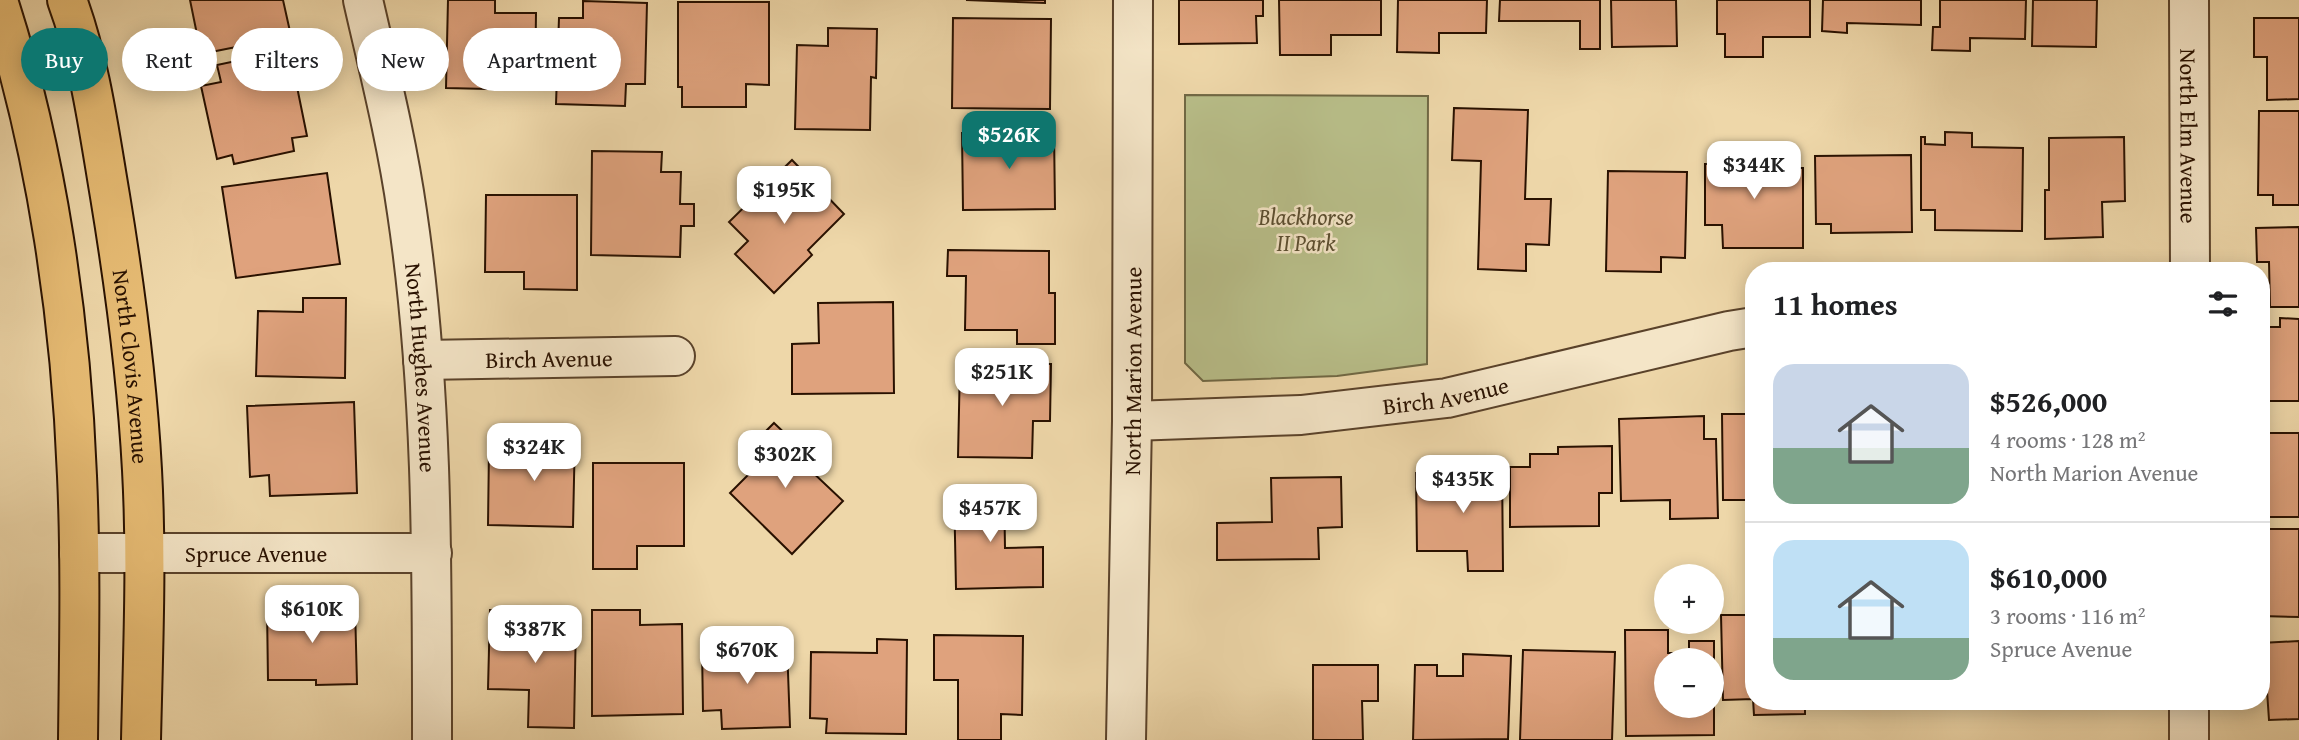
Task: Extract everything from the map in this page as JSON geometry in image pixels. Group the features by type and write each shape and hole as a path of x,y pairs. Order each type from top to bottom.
{"main road":[{"name":"North Clovis Avenue","path":"67,0 78,29 103,153 123,278 142,470 145,553 141,740"},
{"path":"0,7 15,54 41,173 61,284 77,474 78,740"}],"street":[{"name":"North Hughes Avenue","path":"363,0 407,212 423,360 432,553 432,740"},
{"name":"North Marion Avenue","path":"1126,740 1132,421 1133,0"},
{"name":"North Elm Avenue","path":"2189,0 2190,262"},
{"name":"Birch Avenue","path":"1132,421 1301,415 1447,398 1745,328"},
{"name":"Birch Avenue","path":"423,360 675,356"},
{"name":"Spruce Avenue","path":"79,553 432,553"},
{"path":"2189,710 2189,740"}],"green space":[{"name":"Blackhorse II Park","path":"1185,95 1428,96 1427,364 1337,376 1203,381 1185,363"}],"building":[{"path":"190,0 283,0 289,28 231,28 231,48 217,51 217,28 196,28"},
{"path":"448,0 495,0 495,13 536,13 536,28 463,28 463,88 449,88"},
{"path":"966,0 1045,0 1045,3"},
{"path":"1179,0 1263,0 1263,16 1256,16 1257,43 1179,44"},
{"path":"1279,0 1381,0 1381,35 1331,35 1331,55 1280,55"},
{"path":"1398,0 1487,0 1486,33 1439,33 1439,53 1397,52"},
{"path":"1500,0 1600,0 1600,49 1580,49 1580,21 1499,21"},
{"path":"1611,0 1676,0 1677,46 1612,47"},
{"path":"1717,0 1810,0 1810,37 1763,37 1763,57 1725,57 1725,34 1717,34"},
{"path":"1823,0 1921,0 1921,25 1847,23 1847,33 1822,31"},
{"path":"1940,0 2026,0 2025,39 1970,38 1970,51 1932,50 1933,27 1940,27"},
{"path":"2033,0 2097,0 2096,47 2032,46"},
{"path":"583,1 647,3 645,84 626,84 625,106 556,104 556,91 621,91 621,28 559,28 559,18 583,18"},
{"path":"678,2 769,2 769,85 746,84 746,107 682,107 682,87 678,87"},
{"path":"953,18 1051,19 1050,109 952,108"},
{"path":"2254,18 2299,18 2299,99 2267,100 2267,57 2254,57"},
{"path":"828,28 877,29 876,78 871,77 870,130 795,129 797,45 828,46"},
{"path":"231,62 231,91 298,91 307,136 292,138 294,151 234,164 232,155 217,159 202,91 217,91 217,83 221,82 217,65"},
{"path":"1454,108 1528,110 1525,199 1551,199 1549,245 1526,244 1526,271 1478,269 1481,161 1452,160"},
{"path":"2259,111 2299,111 2299,205 2273,205 2273,195 2258,195"},
{"path":"1054,131 1055,209 963,210 962,133"},
{"path":"1945,132 1972,133 1972,147 2023,148 2022,231 1935,230 1935,210 1921,210 1921,137 1925,137 1925,144 1945,145"},
{"path":"2124,137 2125,201 2102,202 2103,237 2045,239 2049,138"},
{"path":"1717,144 1755,144 1755,168 1803,168 1803,248 1723,248 1722,225 1705,225 1705,164 1717,164"},
{"path":"592,151 662,152 661,172 681,172 680,204 694,204 694,226 681,226 680,257 591,255"},
{"path":"1911,155 1912,232 1831,233 1831,224 1816,224 1815,156"},
{"path":"792,160 844,214 808,250 812,255 774,293 735,254 748,241 729,222"},
{"path":"1608,171 1687,172 1685,258 1661,257 1661,272 1606,271"},
{"path":"327,173 340,264 236,278 222,187"},
{"path":"486,195 577,195 577,290 524,289 524,272 485,272"},
{"path":"2299,227 2299,307 2270,307 2270,262 2257,262 2256,228"},
{"path":"948,250 1049,251 1049,293 1055,293 1055,344 1017,344 1017,330 965,330 966,276 947,276"},
{"path":"303,298 346,298 345,378 256,376 258,311 303,312"},
{"path":"893,302 894,393 792,394 792,344 819,343 818,303"},
{"path":"2280,318 2299,319 2299,401 2270,401 2270,327 2280,327"},
{"path":"960,363 1051,364 1050,421 1033,421 1032,458 958,457"},
{"path":"354,402 357,493 270,496 269,475 250,477 247,406"},
{"path":"1722,414 1745,414 1745,500 1723,500"},
{"path":"1704,416 1704,439 1716,439 1718,518 1670,519 1670,500 1621,501 1619,419"},
{"path":"774,423 814,461 808,468 843,501 792,554 730,493 761,462 748,449"},
{"path":"530,432 575,433 573,527 488,525 489,449 530,450"},
{"path":"2270,433 2299,433 2299,517 2270,517"},
{"path":"1612,446 1612,493 1599,493 1599,526 1510,527 1510,467 1530,467 1530,454 1558,454 1558,447"},
{"path":"593,463 684,463 684,546 637,546 637,569 593,569"},
{"path":"1475,463 1502,463 1503,571 1468,571 1467,551 1417,551 1416,473 1475,472"},
{"path":"1341,477 1342,527 1318,528 1319,559 1217,560 1217,523 1272,522 1271,478"},
{"path":"1004,485 1005,548 1043,547 1043,587 956,589 954,486"},
{"path":"2270,529 2299,529 2299,617 2270,616"},
{"path":"355,607 357,684 316,685 316,680 268,680 267,608"},
{"path":"490,610 518,611 518,619 576,620 574,728 528,727 529,690 488,689"},
{"path":"592,610 640,610 640,625 682,624 683,714 592,716"},
{"path":"1724,615 1745,615 1745,699 1724,700 1721,634 1724,634"},
{"path":"1625,630 1654,630 1654,634 1668,634 1668,648 1654,648 1654,718 1714,718 1714,735 1626,736"},
{"path":"934,635 1023,636 1022,715 1001,714 1001,740 958,740 958,680 934,680"},
{"path":"877,639 907,640 906,734 826,733 827,719 810,718 811,652 877,653"},
{"path":"1689,641 1714,641 1714,648 1689,648"},
{"path":"2299,641 2299,719 2269,720 2270,643"},
{"path":"787,645 790,727 722,729 721,710 703,711 702,648"},
{"path":"1523,650 1615,652 1612,740 1520,740"},
{"path":"1463,654 1511,656 1508,739 1413,740 1415,665 1437,665 1437,676 1463,676"},
{"path":"1313,665 1378,665 1378,701 1362,701 1363,740 1313,740"},
{"path":"1754,710 1805,710 1805,714 1754,715"}]}
